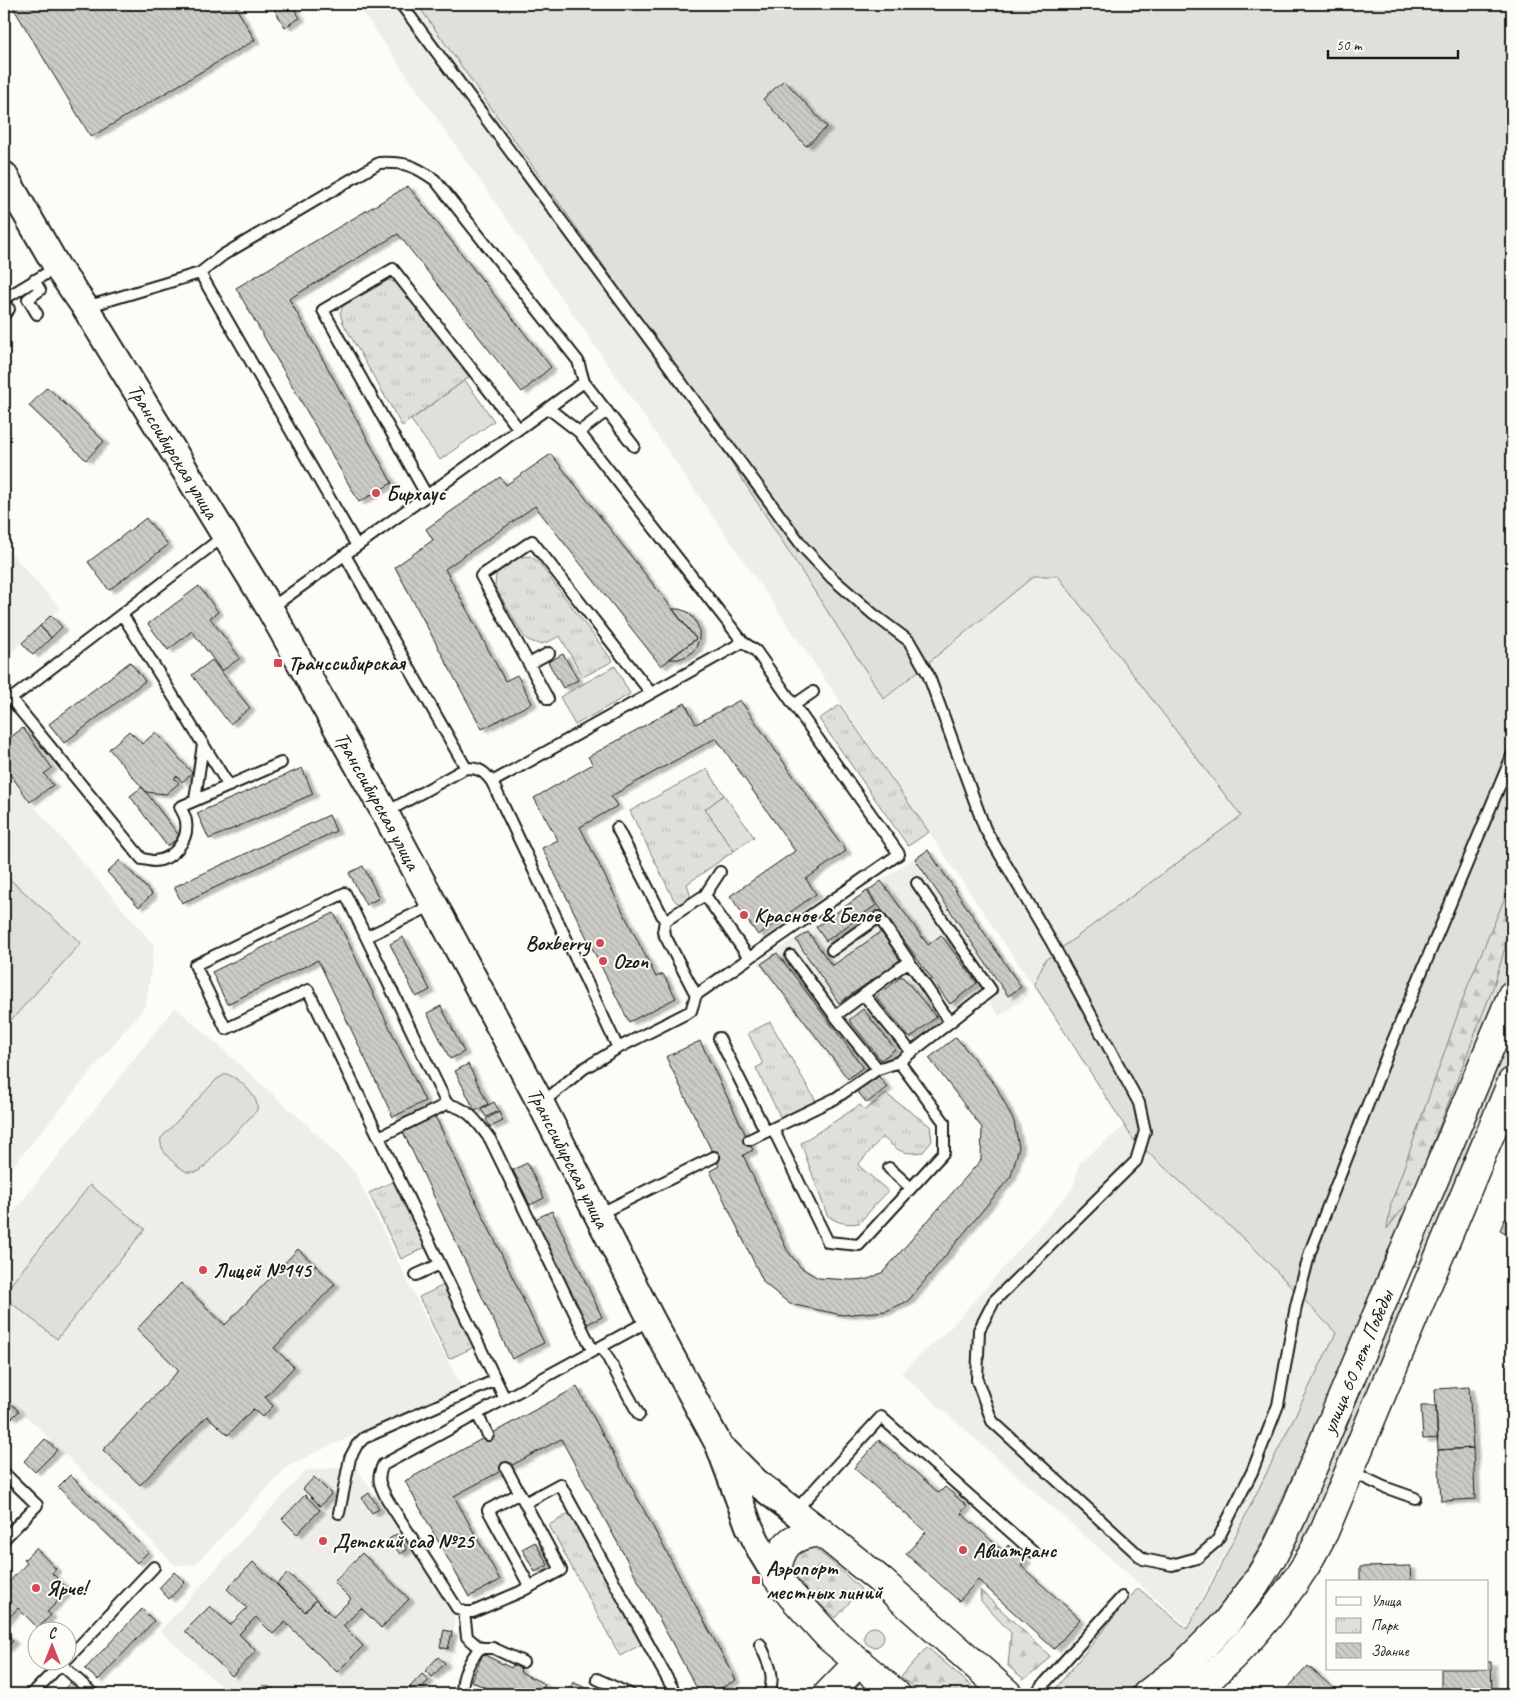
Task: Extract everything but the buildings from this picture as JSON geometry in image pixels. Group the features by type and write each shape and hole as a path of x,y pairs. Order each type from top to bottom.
{"main road":[{"name":"Транссибирская улица","path":"4,175 57,267 85,307 270,609 384,813 541,1104 651,1320 719,1446"},
{"name":"улица 60 лет Победы","path":"1147,1694 1181,1668 1226,1623 1255,1585 1291,1519 1512,995"},
{"name":"улица 60 лет Победы","path":"1191,1694 1245,1643 1282,1598 1306,1565 1324,1532 1509,1098"},
{"path":"1393,1275 1426,1290"},
{"path":"719,1446 757,1483 880,1580 987,1684 1008,1694"},
{"path":"719,1446 749,1526 776,1576 791,1596 829,1637 896,1694"},
{"path":"776,1576 778,1558 788,1543 803,1534 821,1532"},
{"path":"828,1694 859,1662"}],"lane":[{"path":"401,4 803,547 839,584 873,614 909,641 928,674 985,829 1052,943 1139,1103 1145,1131 1136,1161 994,1301 979,1330 977,1380 992,1421 1142,1559 1172,1565 1197,1558 1217,1541 1252,1472 1278,1405 1296,1306 1310,1252 1389,1050 1512,756"},
{"path":"85,307 200,273 223,255 379,163 399,162 418,168 435,180 578,361 584,382 634,446"},
{"path":"4,299 57,267"},
{"path":"427,496 323,310 392,269 519,429"},
{"path":"200,273 357,546"},
{"path":"34,280 40,290 28,299 37,314"},
{"path":"4,304 9,309 4,314"},
{"path":"270,609 584,382"},
{"path":"541,1104 583,1069 618,1048 690,1011 696,995 898,854 756,651 743,642 579,432 548,408"},
{"path":"579,432 607,411"},
{"path":"225,535 11,699 142,859 154,861 168,856 180,846 186,837 186,821 180,807 281,763"},
{"path":"548,699 481,576 532,541 651,693"},
{"path":"345,555 466,768"},
{"path":"122,614 229,786"},
{"path":"492,782 743,642"},
{"path":"529,664 549,653"},
{"path":"794,705 813,692"},
{"path":"196,800 203,744"},
{"path":"384,813 466,768 477,768 485,772 492,782 618,1048"},
{"path":"617,828 665,921 663,932 696,995"},
{"path":"665,921 705,895 720,872"},
{"path":"749,1140 836,1098 878,1069 898,1062 991,990 917,883"},
{"path":"447,1104 345,893 195,965 226,1029 308,990 505,1399"},
{"path":"705,895 749,958"},
{"path":"366,938 434,905"},
{"path":"832,950 879,917 950,1022"},
{"path":"791,956 835,1016 878,1069"},
{"path":"835,1016 909,961"},
{"path":"864,995 911,1052"},
{"path":"720,1038 828,1242 859,1245 944,1152 944,1122 898,1062"},
{"path":"378,1137 447,1104 459,1107 472,1116 490,1139 597,1349 639,1415"},
{"path":"598,1214 714,1157"},
{"path":"889,1168 911,1188"},
{"path":"416,1275 440,1264"},
{"path":"506,1468 562,1570 530,1587 473,1612 464,1612 457,1608 387,1499 380,1485 378,1475 383,1465 651,1320"},
{"path":"340,1512 350,1458 357,1445 364,1438 496,1380"},
{"path":"477,1414 488,1435"},
{"path":"794,1512 881,1417 1033,1552"},
{"path":"1349,1471 1384,1487 1415,1498"},
{"path":"4,1473 37,1505 4,1539"},
{"path":"525,1503 560,1484 673,1689"},
{"path":"520,1493 488,1510 530,1587"},
{"path":"78,1646 154,1567"},
{"path":"1035,1694 1122,1598"},
{"path":"464,1612 466,1637 480,1648 493,1648 523,1662"},
{"path":"760,1644 770,1667 773,1684 770,1694"},
{"path":"462,1694 464,1678 471,1659 480,1648"},
{"path":"32,1694 55,1670"},
{"path":"72,1670 93,1694"},
{"path":"597,1679 630,1694"}],"shaded area":[{"path":"357,4 1512,4 1337,1340 1187,1626 901,1373 952,1326 1073,1188 1080,1162 1127,1124 810,657"},
{"path":"4,545 60,608 4,659"},
{"path":"4,772 154,945 146,1005 4,1177"},
{"path":"928,849 1028,996 999,1016 980,987 883,1062 848,1083 758,963"},
{"name":"Лицей №145","path":"175,1007 304,1122 354,1171 462,1388 316,1452 287,1467 195,1565 175,1565 4,1395 4,1224"},
{"name":"Детский сад №25","path":"356,1467 454,1613 454,1642 451,1658 444,1669 421,1694 245,1694 223,1688 160,1631 306,1470"}],"green space":[{"path":"417,4 1512,4 1512,967 1351,1346 1263,1541 1239,1581 1211,1618 1155,1672 1122,1694 1051,1694 1138,1588 1187,1629 1212,1583 1336,1333 1256,1250 1133,1139 1034,984 1045,960 1241,816 1058,576 1034,576 884,699 611,276"},
{"path":"389,280 398,283 469,377 402,426 343,323 340,313 343,306"},
{"path":"465,380 494,421 440,460 411,420"},
{"path":"530,556 538,562 613,661 583,677 560,636 539,644 525,638 495,587 496,574 521,557"},
{"path":"615,666 630,694 575,725 560,697"},
{"path":"840,705 929,832 908,846 819,719"},
{"path":"707,769 724,795 705,809 734,851 687,884 690,898 686,903 677,903 630,811"},
{"path":"724,795 754,837 734,851 705,809"},
{"path":"4,874 81,943 4,1028"},
{"path":"1512,881 1512,923 1495,982 1412,1197 1387,1229 1391,1204 1468,985"},
{"path":"1512,1020 1512,1057 1422,1269 1409,1263"},
{"path":"770,1022 816,1101 781,1118 756,1068 763,1064 748,1033"},
{"path":"226,1074 247,1088 255,1099 257,1110 201,1170 187,1172 173,1162 165,1153 162,1148 161,1138 217,1079"},
{"path":"886,1094 930,1126 932,1141 923,1152 909,1153 896,1148 882,1137 858,1165 888,1191 859,1223 838,1222 827,1215 801,1143 860,1105 865,1110"},
{"path":"394,1181 426,1247 401,1259 369,1193"},
{"path":"90,1185 145,1229 57,1339 4,1297 4,1293"},
{"path":"444,1285 474,1347 449,1359 419,1297"},
{"path":"1393,1301 1406,1306 1301,1552 1288,1547"},
{"path":"570,1513 642,1644 620,1656 549,1525"},
{"path":"802,1547 813,1547 861,1589 836,1618 806,1590 794,1573 792,1564 794,1556"},
{"path":"980,1590 1050,1656 1038,1670 1024,1679 1008,1666 1011,1633 981,1601"},
{"path":"874,1627 881,1630 884,1637 881,1644 874,1647 867,1644 864,1637 867,1630"},
{"path":"927,1647 976,1690 977,1694 922,1694 901,1677"}],"place":[{"name":"Бирхаус","path":"376,493"},
{"name":"Транссибирская","path":"278,663"},
{"name":"Красное & Белое","path":"744,915"},
{"name":"Boxberry","path":"600,943"},
{"name":"Ozon","path":"603,961"},
{"name":"Лицей №145","path":"203,1270"},
{"name":"Детский сад №25","path":"323,1541"},
{"name":"Авиатранс","path":"963,1550"},
{"name":"Аэропорт местных линий","path":"756,1580"},
{"name":"Ярче!","path":"36,1588"}]}
